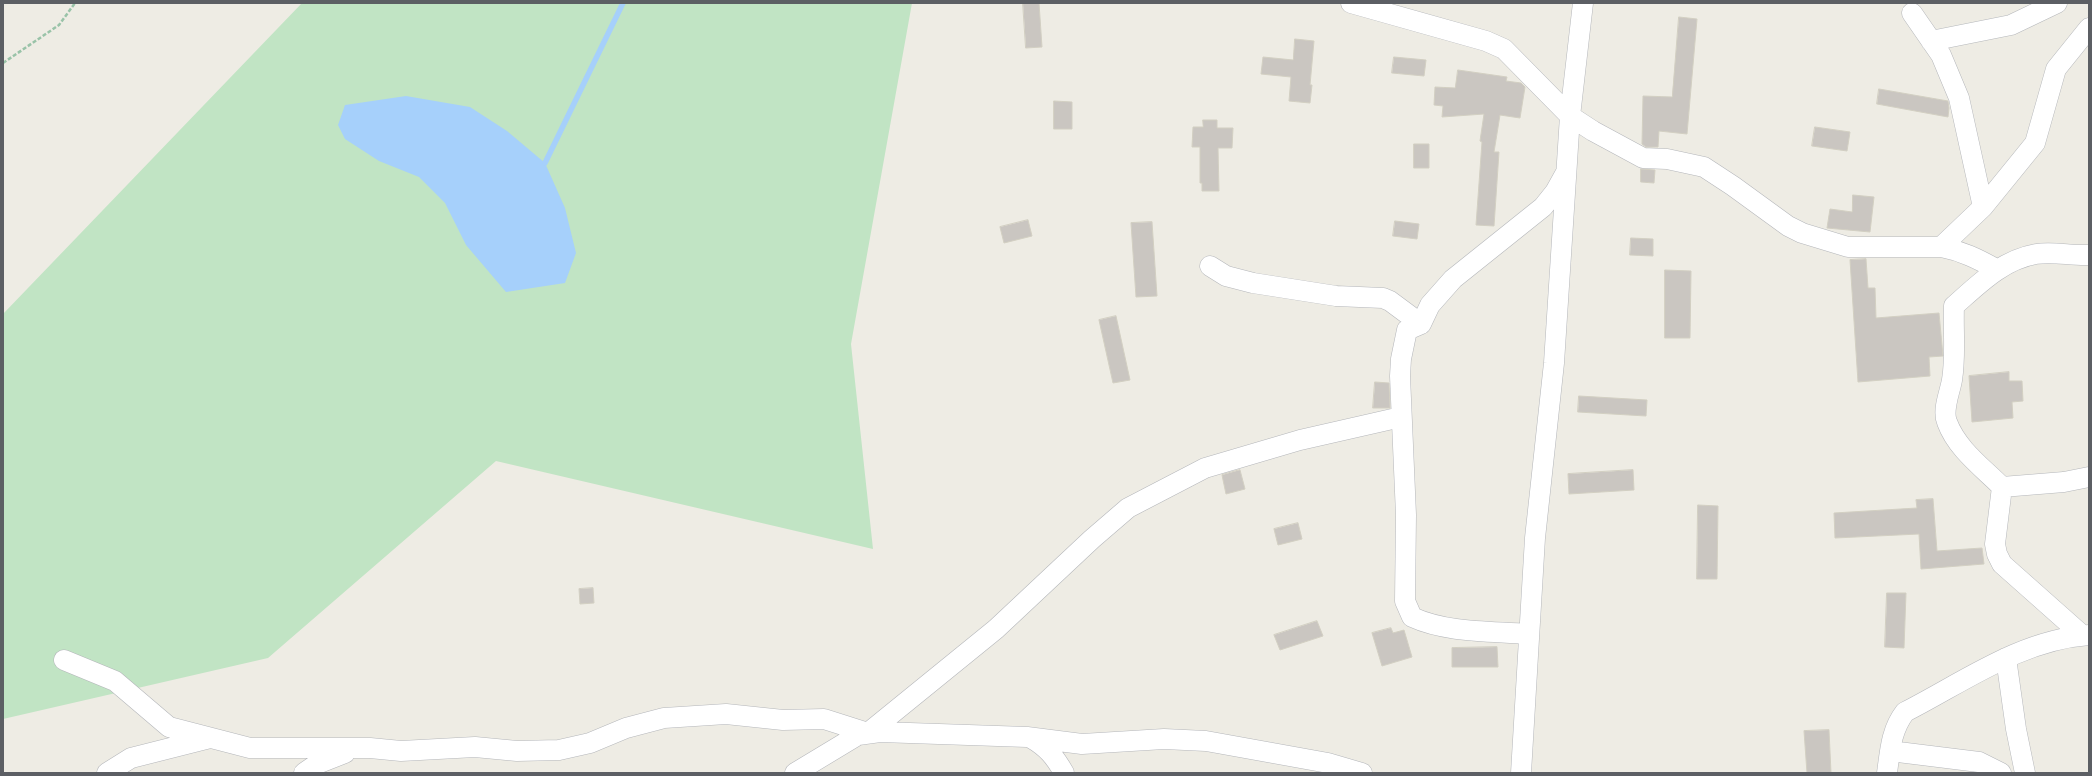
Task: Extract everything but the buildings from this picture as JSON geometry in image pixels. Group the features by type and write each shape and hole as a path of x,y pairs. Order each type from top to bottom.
{"street":[{"path":"1352,3 1486,41 1504,49 1570,116 1593,131 1643,158 1667,159 1704,167 1788,226 1802,233 1848,247 1941,247 1966,253 1996,269"},
{"path":"1521,773 1528,634 1536,530 1554,364 1570,116 1583,3"},
{"path":"1931,41 2011,25 2056,3"},
{"path":"1912,14 1941,55 1959,98 1983,208"},
{"path":"1941,247 1983,208 2035,142 2056,69 2089,28"},
{"path":"1528,634 1447,627 1428,624 1412,617 1405,601 1406,515 1401,417 1401,359 1407,330 1421,324 1430,305 1453,279 1543,207 1556,192 1567,171"},
{"path":"2089,255 2037,254 1996,269 1954,306 1954,359 1952,381 1947,403 1946,421 1963,450 2002,487 2064,482 2089,477"},
{"path":"1210,266 1226,276 1253,283 1336,296 1383,298 1390,301 1421,324"},
{"path":"795,773 851,738 868,733 996,628 1092,539 1128,508 1205,468 1300,440 1401,417"},
{"path":"2002,487 1995,544 1997,554 2002,564 2086,635"},
{"path":"1887,773 1890,751 1897,723 1905,712 2006,658 2036,645 2086,635"},
{"path":"2006,658 2016,729 2025,773"},
{"path":"64,660 114,681 169,726 250,748 370,748 401,751 475,747 517,751 559,750 590,744 626,728 664,718 726,714 783,720 824,719 868,733 1027,736 1082,744 1164,739 1206,741 1328,763 1362,773"},
{"path":"1027,736 1040,743 1054,756 1064,773"},
{"path":"107,773 131,758 212,738"},
{"path":"304,773 317,764 354,749"},
{"path":"1890,751 1979,762 2001,773"}],"path":[{"path":"3,63 58,25 76,3"}],"green space":[{"path":"302,3 912,3 851,344 873,549 496,461 268,658 3,719 3,314"}],"water":[{"path":"406,96 470,107 507,131 545,163 565,208 576,253 565,283 506,292 466,245 445,203 419,177 379,161 345,139 338,125 345,105"}],"waterway":[{"path":"545,163 623,3"}]}
